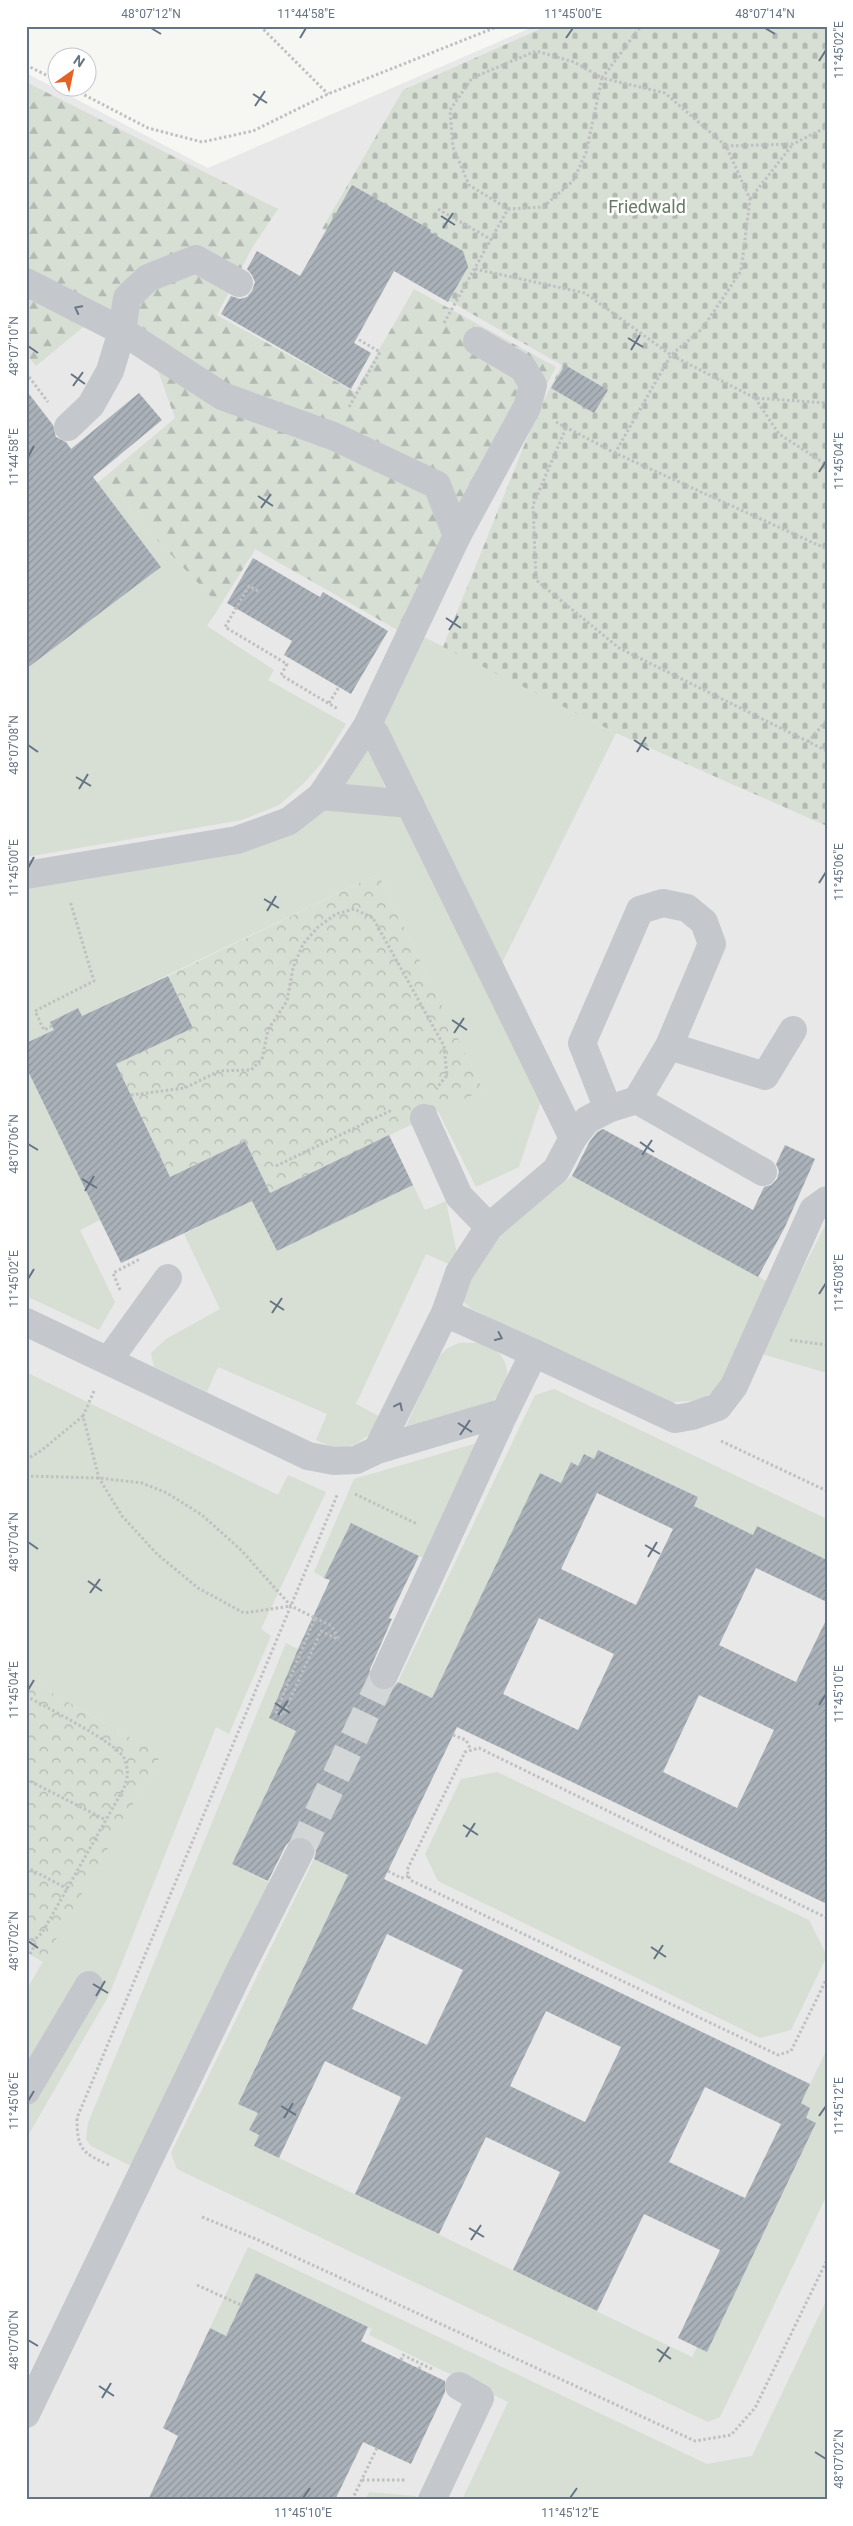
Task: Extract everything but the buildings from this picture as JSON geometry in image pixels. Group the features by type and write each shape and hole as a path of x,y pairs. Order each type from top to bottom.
{"lane":[{"path":"68,427 91,405 105,380 122,331 126,298 148,278 196,259 239,283"},
{"path":"26,282 122,331 222,396 333,436 437,485 457,536"},
{"path":"26,876 237,840 289,821 321,796 367,726 457,536 527,406 533,385 523,368 477,341"},
{"path":"367,726 375,733 573,1138"},
{"path":"321,796 410,804"},
{"path":"377,1450 444,1313 459,1273 489,1227 556,1170 573,1138 587,1120 608,1109 637,1100 669,1046 712,944 704,922 687,908 664,903 640,910 582,1043 608,1109"},
{"path":"669,1046 765,1076 793,1030"},
{"path":"637,1100 763,1172"},
{"path":"424,1118 459,1196 489,1227"},
{"path":"444,1313 534,1352 675,1419 718,1407 734,1386 814,1210 827,1200"},
{"path":"108,1361 168,1278"},
{"path":"26,1322 308,1456 334,1461 356,1460 377,1450 504,1412"},
{"path":"384,1676 504,1412 534,1352"},
{"path":"26,2414 300,1852"},
{"path":"26,2091 89,1985"},
{"path":"432,2500 480,2398 459,2386"}],"path":[{"path":"260,26 328,94"},
{"path":"90,98 148,128 202,142 253,131 328,94 499,26"},
{"path":"641,26 602,78 586,152 573,181 542,207 508,209 469,185 453,147 450,110 472,78 536,52 574,62 602,78 665,93 726,146 750,199"},
{"path":"26,64 48,76"},
{"path":"726,146 793,144 827,127"},
{"path":"615,453 671,355 702,329 741,271 750,199 793,144"},
{"path":"438,209 492,240"},
{"path":"444,323 508,209"},
{"path":"475,269 585,293 671,355 755,398 827,403"},
{"path":"333,436 380,352 356,338"},
{"path":"755,398 779,434 827,465"},
{"path":"527,406 615,453 827,549"},
{"path":"566,428 533,505 536,580 619,648 827,751"},
{"path":"258,591 250,586 225,627 287,664 281,675 367,726"},
{"path":"329,703 339,687"},
{"path":"808,742 827,720"},
{"path":"52,1026 44,1030 35,1011 94,981 61,869"},
{"path":"131,1095 185,1088 220,1071 251,1070 262,1059 268,1030 287,1001 293,968 303,944 318,927 336,914 354,909 373,918 444,1046 447,1074 439,1088 430,1092"},
{"path":"276,1166 396,1108"},
{"path":"124,1297 113,1273 143,1258"},
{"path":"26,1460 42,1450 83,1416 108,1361"},
{"path":"83,1416 99,1478 122,1516 157,1554 198,1588 244,1613 291,1606"},
{"path":"720,1440 827,1491"},
{"path":"110,2166 88,2156 77,2139 78,2118 340,1487 334,1461"},
{"path":"26,1476 99,1478 150,1486 168,1493 202,1515 241,1550 291,1606 332,1626 339,1640 321,1631 283,1715 276,1712 314,1618"},
{"path":"340,1487 420,1526"},
{"path":"26,1696 111,1745 124,1757 128,1774 124,1788 42,1933 34,1940 26,1941"},
{"path":"454,1735 466,1740 471,1750"},
{"path":"827,1918 479,1748 465,1752 407,1870 410,1880 778,2055 791,2051 827,1978"},
{"path":"26,1779 106,1820"},
{"path":"26,1867 68,1889"},
{"path":"388,1872 401,1878 409,1876"},
{"path":"30,1954 36,1945 34,1940"},
{"path":"202,2217 256,2239 694,2441 731,2435 755,2408 827,2260"},
{"path":"197,2285 241,2305"},
{"path":"401,2360 403,2356 426,2366"},
{"path":"418,2369 421,2364"},
{"path":"352,2500 378,2448"}],"shaded area":[{"path":"535,26 827,26 827,2500 26,2500 26,73 48,84 48,98 74,98 208,168"}],"green space":[{"name":"Friedwald","path":"547,26 827,26 827,826 616,733 443,647 538,411 562,365 322,229 403,90"},
{"path":"26,82 48,93 48,98 58,98 278,209 252,248 217,315 355,392 414,289 556,367 413,639 255,549 220,606 140,522 106,476 175,418 153,357 104,310 36,366 26,354"},
{"path":"106,476 140,522 220,606 207,626 274,670 268,680 346,724 321,764 303,784 279,805 242,820 26,857 26,669 161,567 97,483"},
{"path":"424,637 616,733 500,967 379,724"},
{"path":"367,744 387,792 341,784"},
{"path":"320,807 390,814 405,819 541,1101 519,1167 476,1187 438,1111 483,1090 378,874 82,1016 78,1008 50,1022 54,1030 26,1043 26,886"},
{"path":"378,874 483,1090 270,1193 245,1141 170,1177 116,1064 193,1028 168,976"},
{"path":"26,1067 100,1220 80,1230 115,1302 99,1330 26,1296"},
{"path":"572,1176 770,1283 721,1386 701,1400 663,1403 470,1308 463,1301 465,1291 492,1241 517,1216"},
{"path":"413,1185 425,1210 446,1201 457,1254 451,1265 426,1254 356,1404 379,1416 370,1434 356,1444 336,1449 316,1440 327,1414 218,1367 207,1392 154,1367 151,1353 166,1339 220,1309 184,1234 252,1201 277,1251"},
{"path":"827,1222 827,1373 759,1353"},
{"path":"459,1343 486,1345 502,1357 507,1373 502,1390 489,1404 403,1433 436,1360 446,1349"},
{"path":"26,1372 278,1495 288,1475 326,1492 261,1629 271,1636 229,1734 216,1727 109,1995 26,2139 26,1991 161,1755 26,1678"},
{"path":"554,1389 827,1519 827,1560 757,1527 752,1537 694,1506 698,1497 598,1450 594,1459 578,1466 571,1462 561,1483 540,1473 432,1698 398,1682 535,1395"},
{"path":"484,1441 425,1559 351,1523 324,1578 314,1572 354,1479"},
{"path":"286,1643 298,1649 271,1713 272,1719 325,1670 232,1864 270,1883 135,2168 91,2146 86,2139 88,2123"},
{"path":"26,1678 161,1755 43,1962 26,1952"},
{"path":"497,1772 809,1920 827,1956 791,2030 760,2038 438,1881 425,1854 461,1779"},
{"path":"314,1859 348,1875 238,2103 258,2113 249,2130 259,2135 254,2146 375,2204 380,2195 417,2213 413,2222 533,2280 575,2288 571,2299 692,2357 697,2347 707,2352 816,2124 805,2118 810,2108 801,2103 827,2049 827,2195 720,2417 708,2422 177,2169 171,2153"},
{"path":"248,2247 707,2464 752,2456 827,2299 827,2500 462,2500 508,2402 369,2335 372,2329 257,2274 226,2336 210,2328"},
{"path":"369,2492 416,2496 414,2500 365,2500"}],"tunnel":[{"path":"300,1852 384,1675"}]}
